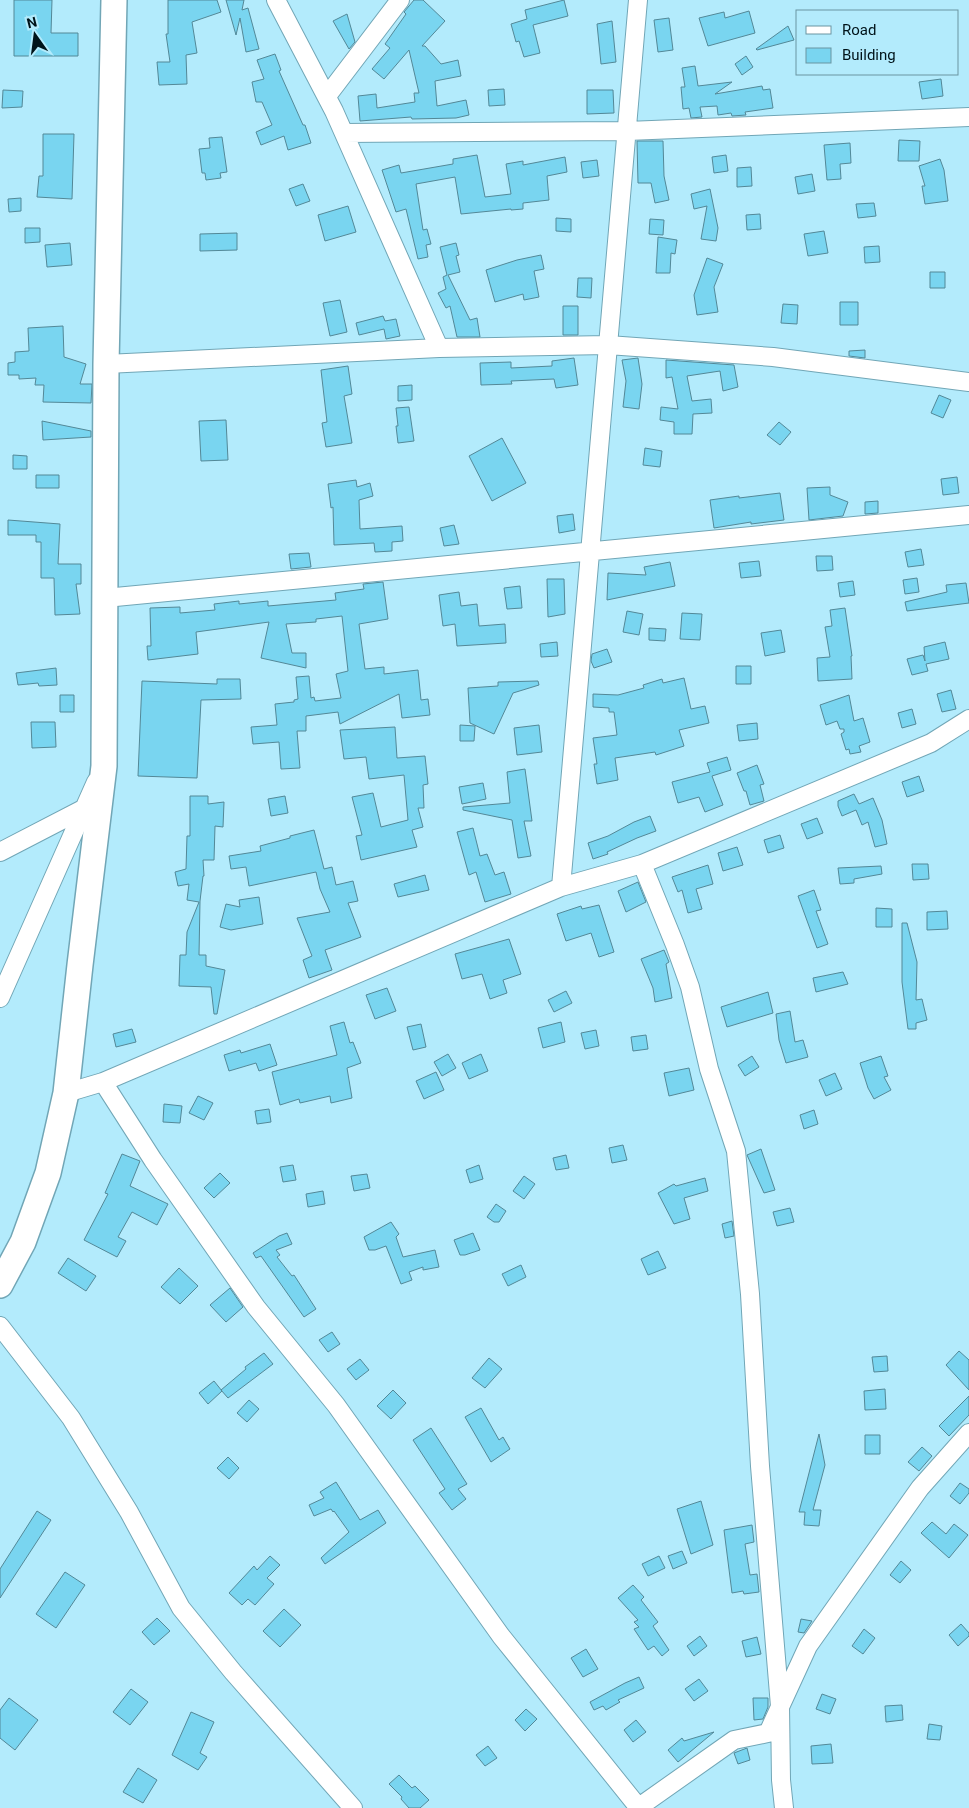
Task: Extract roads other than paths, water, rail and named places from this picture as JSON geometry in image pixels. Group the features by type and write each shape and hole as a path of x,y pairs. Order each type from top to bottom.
{"main road":[{"path":"0,1284 23,1242 48,1173 66,1094 104,766 106,364 114,0"}],"street":[{"path":"276,0 344,133 439,348"},
{"path":"326,96 400,0"},
{"path":"561,887 638,0"},
{"path":"344,133 627,131 969,117"},
{"path":"106,364 439,348 608,345 773,357 969,382"},
{"path":"105,598 969,515"},
{"path":"66,1094 103,1082 561,887 642,864 931,743 969,719"},
{"path":"0,998 104,766"},
{"path":"0,852 84,808"},
{"path":"642,864 690,987 709,1069 736,1150 750,1294 760,1466 780,1706 781,1780 784,1808"},
{"path":"103,1082 153,1160 256,1307 336,1404 501,1636 639,1808 734,1740 768,1733 808,1646 920,1488 969,1433"},
{"path":"0,1326 70,1418 129,1512 181,1608 233,1672 353,1808"}]}
